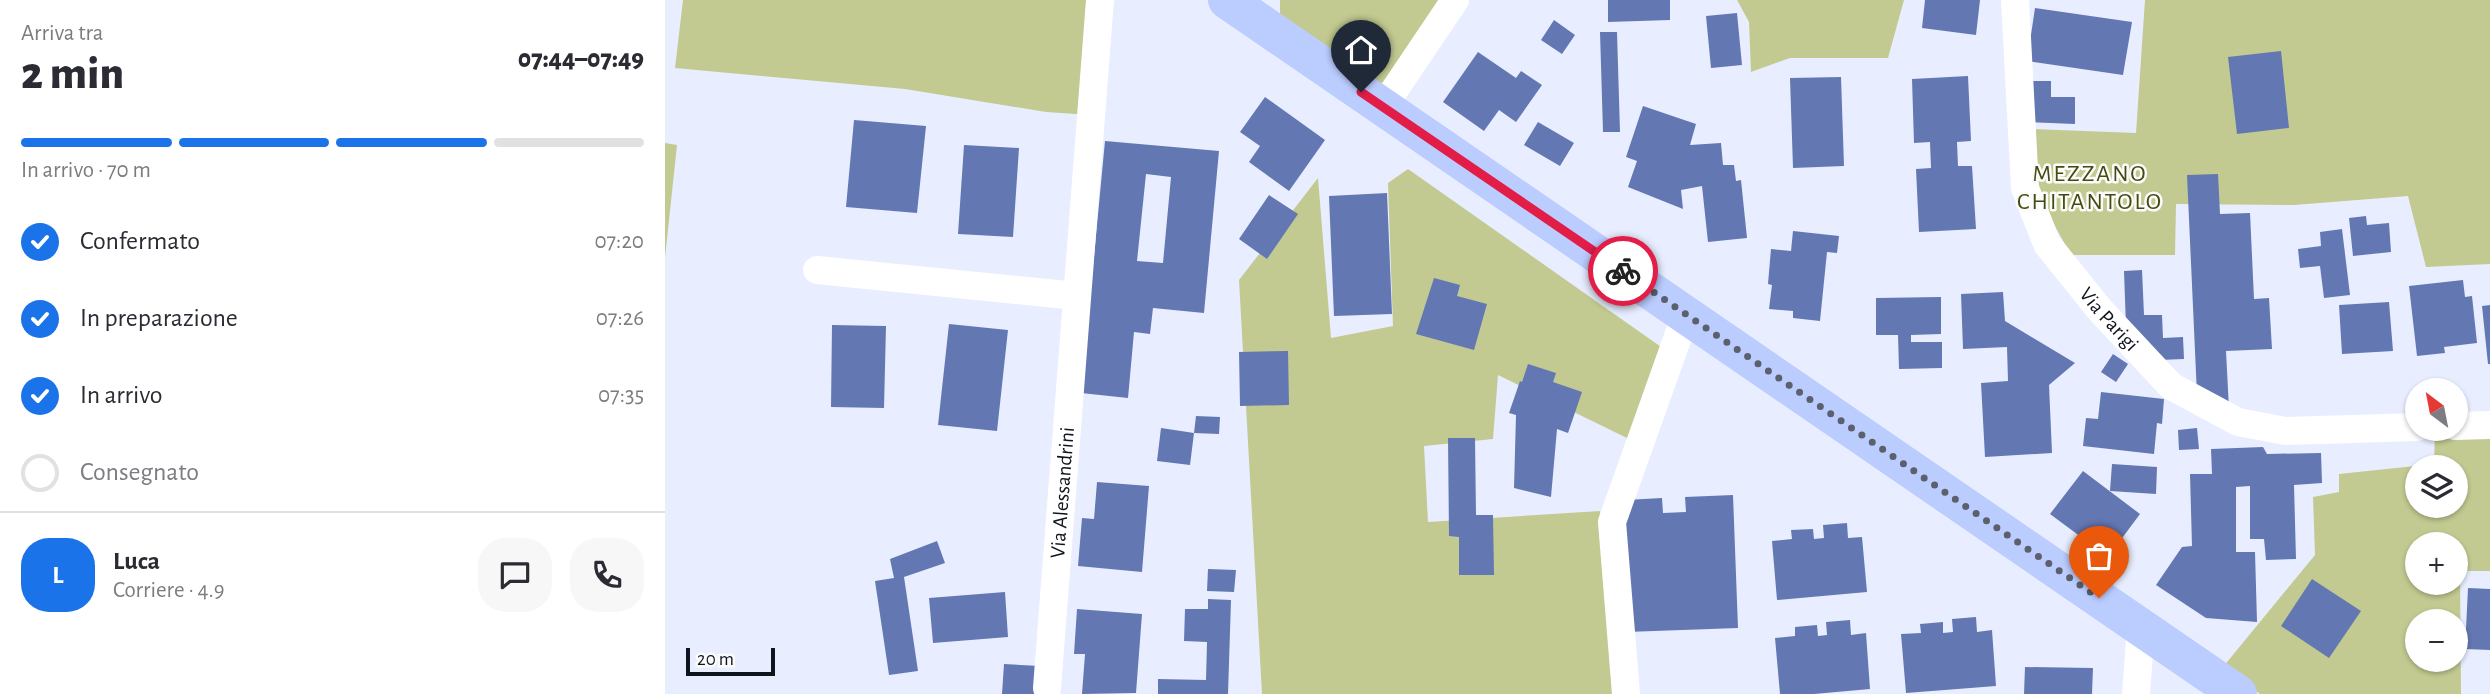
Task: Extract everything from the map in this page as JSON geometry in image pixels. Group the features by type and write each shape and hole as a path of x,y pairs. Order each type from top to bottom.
{"main road":[{"path":"1227,0 2238,694"}],"street":[{"name":"Via Alessandrini","path":"1047,688 1100,0"},
{"path":"1383,107 1455,0"},
{"name":"Via Parigi","path":"2015,0 2025,188 2047,244 2100,310 2171,386 2238,422 2286,431 2405,427"},
{"path":"817,270 1077,296"},
{"path":"1626,694 1612,522 1686,314"},
{"path":"2468,426 2490,425"},
{"path":"2136,694 2141,626"}],"green space":[{"path":"683,0 1099,0 1091,115 1046,112 905,89 675,68"},
{"path":"1280,0 1441,0 1380,94 1280,19"},
{"path":"1737,0 1904,0 1888,58 1790,58 1751,72 1749,22"},
{"path":"2145,0 2490,0 2490,264 2426,267 2408,196 2294,205 2176,204 2175,255 2071,255 2032,185 2031,129 2136,133"},
{"path":"665,143 677,145 665,258"},
{"path":"1408,169 1664,349 1629,439 1498,375 1493,439 1424,446 1428,522 1600,511 1618,694 1262,694 1239,280 1318,178 1331,338 1393,326 1388,183"},
{"path":"2490,430 2490,571 2468,571 2468,532 2405,532 2405,595 2460,595 2460,609 2405,609 2405,672 2461,672 2461,694 2260,694 2223,667 2315,555 2313,497 2339,492 2339,474 2405,467 2405,518 2468,518 2468,455 2434,455 2435,441 2468,441 2468,431"}],"building":[{"path":"1608,0 1670,0 1670,20 1608,22"},
{"path":"1925,0 1980,0 1976,35 1922,28"},
{"path":"2035,8 2132,22 2123,75 2027,61"},
{"path":"1737,13 1742,65 1711,68 1706,16"},
{"path":"1554,20 1575,35 1562,54 1541,40"},
{"path":"1600,32 1617,32 1620,132 1603,132"},
{"path":"2281,51 2289,128 2237,134 2228,57"},
{"path":"1478,52 1516,78 1521,71 1542,85 1516,122 1499,110 1484,131 1443,102"},
{"path":"1968,76 1971,141 1957,142 1958,166 1972,166 1976,229 1919,232 1916,169 1931,168 1930,142 1914,143 1912,79"},
{"path":"1841,77 1844,166 1793,168 1790,78"},
{"path":"2030,81 2051,81 2051,97 2075,97 2075,124 2028,122"},
{"path":"1265,97 1325,140 1289,191 1249,162 1260,146 1240,132"},
{"path":"1643,106 1696,124 1690,145 1721,143 1723,165 1734,165 1736,181 1741,180 1747,238 1708,242 1702,186 1681,190 1683,209 1628,187 1637,161 1626,157"},
{"path":"854,120 926,126 917,213 846,207"},
{"path":"1538,122 1574,143 1560,166 1524,145"},
{"path":"1105,141 1219,151 1204,313 1153,308 1150,334 1134,332 1128,398 1081,393","holes":["1146,174 1171,177 1163,263 1137,261"]},
{"path":"964,145 1019,148 1013,237 958,234"},
{"path":"2218,174 2220,214 2250,213 2254,299 2269,298 2272,349 2226,351 2229,409 2197,395 2187,175"},
{"path":"1387,193 1392,314 1334,316 1329,196"},
{"path":"1269,195 1298,214 1267,259 1239,239"},
{"path":"2366,216 2367,225 2389,223 2391,252 2353,256 2349,218"},
{"path":"2342,229 2350,295 2324,298 2320,266 2300,268 2298,249 2321,246 2320,232"},
{"path":"1793,231 1839,236 1837,253 1827,252 1820,321 1793,318 1793,311 1769,309 1772,285 1768,284 1771,249 1791,251"},
{"path":"2142,270 2144,315 2162,315 2163,338 2183,337 2184,359 2159,360 2126,327 2124,271"},
{"path":"1434,278 1460,285 1457,296 1487,304 1474,350 1416,334"},
{"path":"2463,280 2465,297 2472,296 2477,343 2444,347 2445,353 2417,356 2409,286"},
{"path":"2003,292 2005,321 2075,363 2049,385 2052,453 1985,457 1981,383 2008,381 2007,347 1963,349 1961,294"},
{"path":"1941,297 1941,334 1911,335 1911,342 1942,342 1942,368 1899,369 1898,335 1876,335 1876,298"},
{"path":"2389,302 2393,351 2342,354 2339,305"},
{"path":"2490,305 2490,364 2488,364 2482,306"},
{"path":"949,324 1008,330 997,431 938,425"},
{"path":"832,325 886,326 884,408 831,407"},
{"path":"1288,351 1289,405 1240,406 1239,352"},
{"path":"2113,354 2128,364 2116,382 2101,372"},
{"path":"1528,364 1556,373 1553,382 1582,392 1568,433 1557,429 1551,497 1514,488 1516,415 1509,413"},
{"path":"2101,392 2164,399 2162,424 2157,423 2154,454 2083,446 2086,418 2098,419"},
{"path":"1196,416 1220,417 1219,434 1194,433"},
{"path":"1161,428 1194,433 1190,465 1157,461"},
{"path":"2197,428 2199,449 2179,450 2178,430"},
{"path":"1448,438 1475,438 1476,515 1493,515 1494,575 1459,575 1459,537 1449,536"},
{"path":"2263,447 2267,454 2321,453 2322,483 2294,485 2296,559 2266,560 2264,539 2250,539 2250,486 2236,487 2236,552 2255,552 2257,622 2206,618 2156,585 2182,547 2192,546 2190,474 2212,474 2211,449"},
{"path":"2112,464 2157,467 2156,494 2110,491"},
{"path":"2083,471 2140,514 2108,557 2050,514"},
{"path":"1097,482 1149,486 1142,572 1078,566 1082,518 1094,519"},
{"path":"1733,495 1738,628 1626,632 1625,500 1662,498 1663,513 1686,512 1685,497"},
{"path":"1847,523 1848,538 1862,537 1867,592 1777,600 1772,541 1792,539 1791,530 1813,529 1814,539 1824,538 1823,525"},
{"path":"937,541 945,563 904,577 918,671 889,675 875,581 894,578 890,559"},
{"path":"1208,569 1236,570 1234,592 1207,591"},
{"path":"2312,579 2361,611 2329,658 2281,626"},
{"path":"2468,588 2490,589 2490,650 2468,649"},
{"path":"1005,592 1008,637 933,643 929,598"},
{"path":"1208,599 1231,600 1228,694 1158,694 1158,679 1206,680 1207,642 1184,641 1185,609 1208,609"},
{"path":"1077,609 1142,614 1136,693 1082,694 1085,654 1074,654"},
{"path":"1976,617 1977,632 1992,630 1996,686 1906,693 1901,634 1921,633 1920,624 1943,622 1943,633 1953,632 1952,619"},
{"path":"1850,620 1851,635 1866,633 1870,689 1780,694 1775,638 1795,636 1795,627 1817,625 1818,636 1827,635 1826,622"},
{"path":"1004,664 1040,666 1038,694 1002,694"},
{"path":"2025,667 2093,668 2092,694 2024,694"}],"way so far":[{"path":"1623,271 2099,598"}],"district":[{"name":"MEZZANO CHITANTOLO","path":"2090,188"}],"route":[{"path":"1361,92 1623,271"}]}
